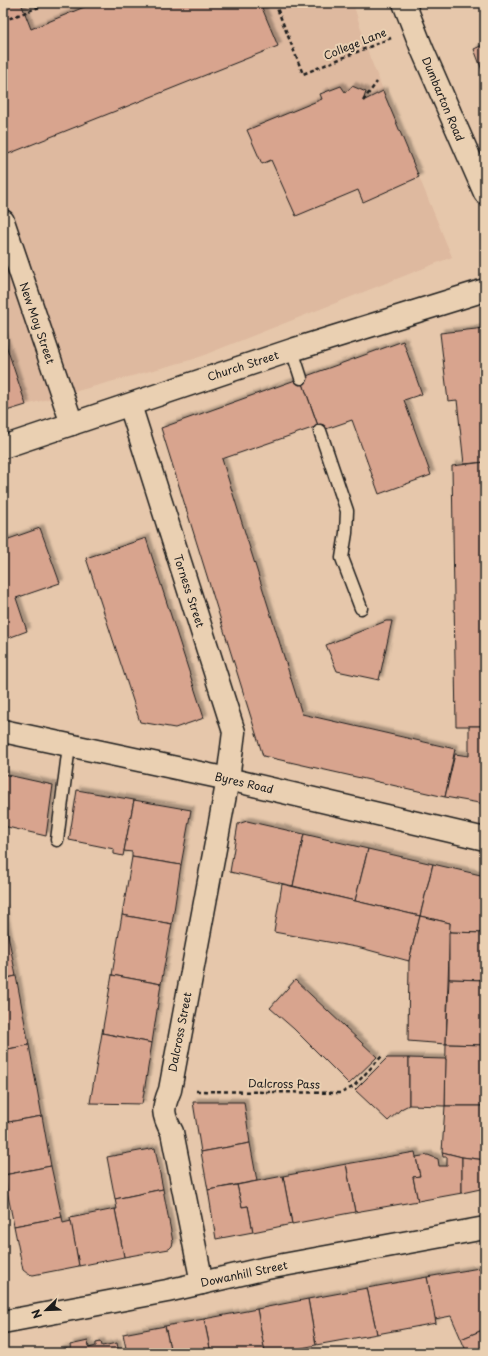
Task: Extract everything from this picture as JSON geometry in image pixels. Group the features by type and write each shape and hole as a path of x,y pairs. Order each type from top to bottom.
{"street":[{"name":"Dumbarton Road","path":"404,3 485,193"},
{"name":"New Moy Street","path":"3,221 72,424"},
{"name":"Church Street","path":"3,447 292,350 485,290"},
{"name":"Torness Street","path":"130,405 234,732 228,779"},
{"name":"Byres Road","path":"3,731 228,779 485,838"},
{"name":"Dalcross Street","path":"202,1283 172,1132 165,1120 164,1105 170,1090 228,779"},
{"name":"Dowanhill Street","path":"3,1322 167,1291 267,1268 485,1228"}],"lane":[{"path":"292,350 301,378"},
{"path":"320,431 347,511 346,533 342,558 360,608"},
{"path":"57,840 69,746"}],"path":[{"path":"3,21 48,3"},
{"name":"College Lane","path":"275,3 303,74 414,29"},
{"path":"363,100 377,82"},
{"name":"Dalcross Pass","path":"170,1090 341,1093 352,1087 382,1056"}],"shaded area":[{"path":"3,3 353,3 370,58 452,257 194,359 3,412"}],"building":[{"path":"3,3 21,3 31,29 94,3 260,3 278,46 3,156"},
{"path":"485,44 485,78 474,49"},
{"path":"341,86 345,92 352,86 366,92 363,101 383,91 419,177 363,202 358,190 296,216 271,160 262,164 247,130 322,99 320,94"},
{"path":"485,328 485,462 464,464 457,400 448,401 440,333"},
{"path":"3,336 26,405 3,412"},
{"path":"403,341 422,394 404,400 431,475 379,494 352,420 320,431 301,378"},
{"path":"301,378 318,426 222,459 302,714 455,749 445,797 263,756 161,428"},
{"path":"485,462 485,726 456,726 452,466"},
{"path":"40,528 60,583 16,598 27,631 3,640 3,541"},
{"path":"146,538 204,718 175,728 140,722 86,558"},
{"path":"386,621 392,621 379,680 337,671 326,645"},
{"path":"469,726 485,726 485,804 445,797 455,754 469,756"},
{"path":"3,774 53,785 46,836 3,826"},
{"path":"77,790 134,800 123,856 114,854 114,849 69,840"},
{"path":"134,800 191,810 181,865 132,857 132,852 124,851"},
{"path":"247,821 304,834 293,886 230,872 238,824"},
{"path":"304,834 368,849 355,901 293,886"},
{"path":"368,849 433,864 420,916 355,901"},
{"path":"132,857 181,865 172,924 122,915"},
{"path":"433,864 485,876 485,933 449,932 450,923 420,916"},
{"path":"282,884 420,916 409,961 361,948 274,932"},
{"path":"3,909 16,976 3,979"},
{"path":"122,915 172,924 161,984 112,975"},
{"path":"420,916 450,923 446,1044 408,1041 409,961"},
{"path":"449,932 485,933 485,980 449,979"},
{"path":"112,975 161,984 152,1043 102,1033"},
{"path":"16,976 29,1045 3,1050 3,979"},
{"path":"449,979 485,980 485,1045 446,1044"},
{"path":"295,980 377,1057 349,1084 294,1029 270,1008"},
{"path":"102,1033 152,1043 142,1104 90,1103"},
{"path":"446,1044 485,1045 485,1106 445,1106"},
{"path":"29,1045 42,1116 3,1123 3,1050"},
{"path":"387,1058 409,1058 409,1105 401,1109 388,1121 355,1090"},
{"path":"409,1058 446,1059 445,1106 409,1105"},
{"path":"193,1102 244,1102 250,1143 201,1152"},
{"path":"445,1106 485,1106 485,1160 462,1157 442,1152"},
{"path":"42,1116 51,1166 4,1175 3,1123"},
{"path":"250,1143 257,1181 208,1190 201,1152"},
{"path":"155,1148 163,1189 115,1199 107,1157"},
{"path":"415,1152 420,1176 413,1177 418,1201 355,1212 346,1164"},
{"path":"442,1152 462,1157 462,1193 418,1201 413,1177 420,1176 416,1157 428,1155 438,1159 439,1166 447,1166 447,1157 443,1157"},
{"path":"462,1157 485,1160 485,1188 462,1193"},
{"path":"346,1164 355,1212 292,1224 283,1176"},
{"path":"51,1166 62,1217 14,1226 4,1175"},
{"path":"283,1176 292,1224 253,1232 248,1206 242,1207 237,1185"},
{"path":"237,1185 242,1207 248,1206 253,1232 216,1239 208,1190"},
{"path":"163,1189 173,1242 172,1246 169,1249 124,1257 115,1209 117,1209 115,1199"},
{"path":"115,1209 124,1257 79,1266 70,1218"},
{"path":"62,1217 63,1223 71,1221 79,1266 33,1275 28,1274 23,1270 14,1226"},
{"path":"485,1267 485,1329 461,1339 451,1316 435,1319 427,1277"},
{"path":"427,1277 436,1323 377,1334 367,1288"},
{"path":"367,1288 377,1334 316,1345 308,1299"},
{"path":"308,1299 316,1345 278,1353 265,1353 257,1309"},
{"path":"257,1309 265,1353 211,1353 204,1319"},
{"path":"204,1319 211,1353 171,1353 165,1326"},
{"path":"165,1326 171,1353 127,1353 123,1334"},
{"path":"485,1329 485,1353 467,1353 461,1339"},
{"path":"88,1341 89,1348 96,1346 96,1343 101,1342 102,1346 117,1343 119,1353 60,1353 60,1350 67,1349 67,1352 71,1351 70,1345"}]}
